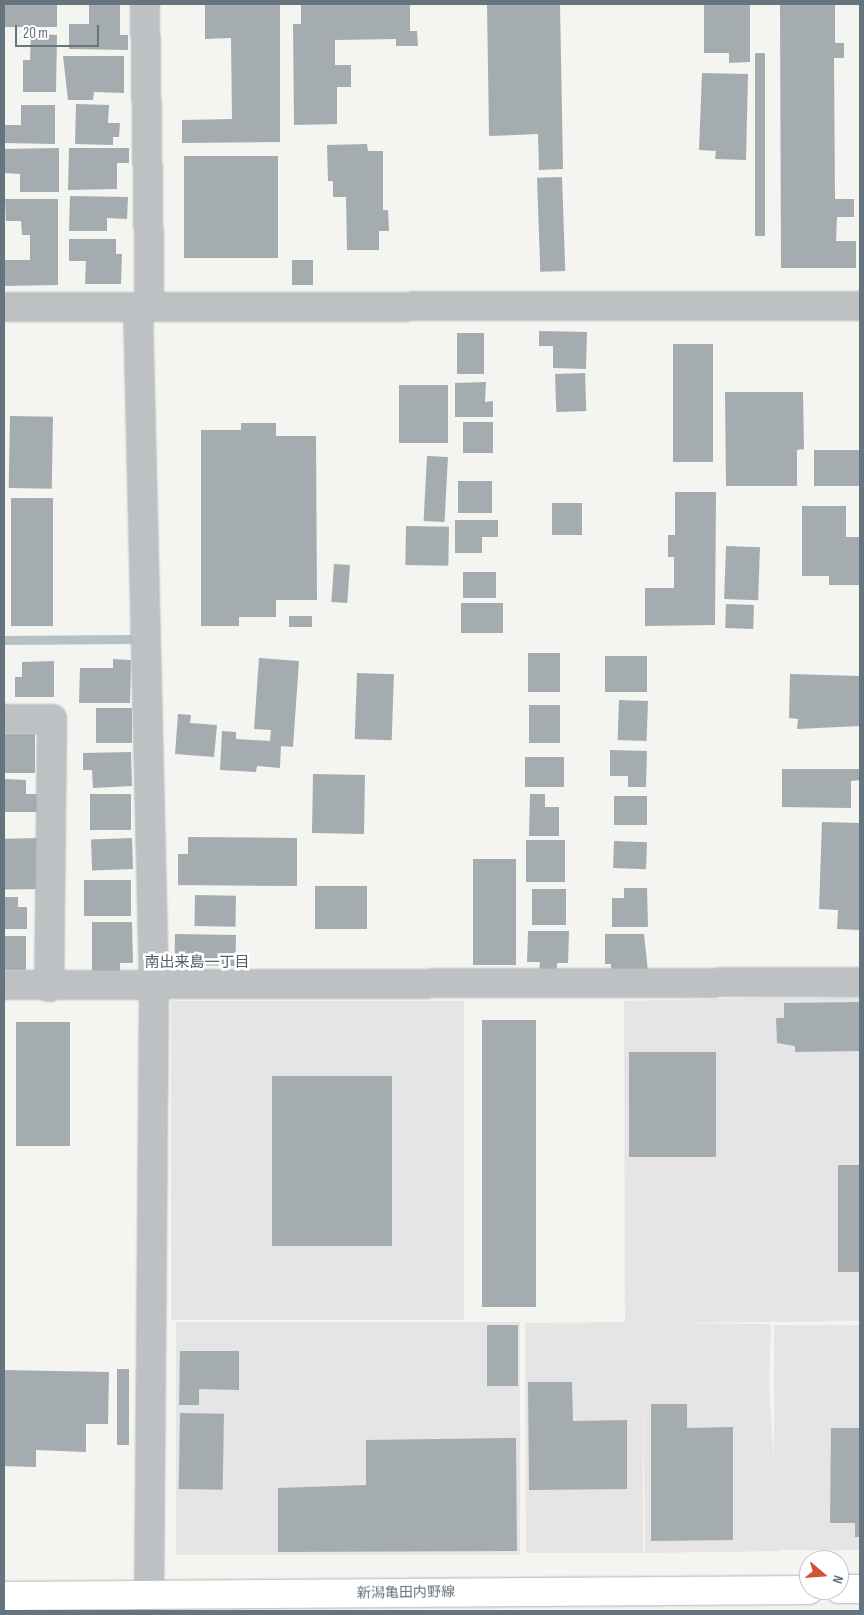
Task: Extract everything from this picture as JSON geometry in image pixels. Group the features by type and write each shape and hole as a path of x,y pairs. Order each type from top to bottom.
{"main road":[{"name":"新潟亀田内野線","path":"4,1596 150,1603 799,1590"}],"street":[{"path":"145,4 144,307 154,987 150,1603"},
{"path":"4,307 860,306"},
{"path":"4,719 52,719 49,987"},
{"path":"4,985 154,987 860,982"}],"shaded area":[{"path":"860,996 860,1321 664,1323 771,1324 769,1385 780,1551 645,1553 643,1391 643,1553 526,1553 525,1323 625,1322 624,1001"},
{"path":"171,1001 464,1001 464,1320 171,1320"},
{"path":"176,1322 520,1322 520,1555 176,1555"},
{"path":"774,1325 860,1325 860,1550 774,1550"}],"building":[{"path":"4,4 57,4 57,27 4,27"},
{"path":"89,4 120,4 120,35 128,35 128,50 69,49 69,24 89,24"},
{"path":"205,4 280,4 280,142 182,143 182,120 232,119 231,38 205,39"},
{"path":"301,4 410,4 410,31 417,31 418,46 396,46 396,39 335,40 335,65 351,65 351,87 337,87 337,124 294,125 293,24 301,24"},
{"path":"487,4 560,4 563,169 539,170 538,134 489,136"},
{"path":"704,4 750,4 750,62 729,63 729,53 704,53"},
{"path":"780,4 835,5 835,43 844,43 844,58 834,58 835,199 854,199 854,217 837,217 836,241 856,241 856,268 781,268"},
{"path":"31,34 57,35 56,92 23,92 23,60 30,60"},
{"path":"755,53 765,53 765,236 755,236"},
{"path":"63,56 124,56 124,93 94,92 93,100 68,100"},
{"path":"702,73 748,74 746,160 715,159 716,151 699,150"},
{"path":"76,104 109,105 108,123 120,123 119,137 113,137 113,145 75,144"},
{"path":"21,105 55,105 55,144 4,143 4,125 21,125"},
{"path":"367,144 368,151 383,151 383,210 388,210 389,231 379,231 379,250 347,250 346,197 333,197 333,181 328,181 327,145"},
{"path":"59,148 59,192 20,192 20,174 4,173 4,149"},
{"path":"69,148 129,148 129,163 117,163 117,189 68,190"},
{"path":"184,156 278,156 278,258 184,258"},
{"path":"562,177 565,271 540,272 537,178"},
{"path":"70,196 128,197 127,219 107,218 107,231 69,231"},
{"path":"5,199 58,199 58,285 4,286 4,260 30,260 30,235 22,235 21,221 6,221"},
{"path":"69,239 116,239 116,254 122,254 121,284 85,284 86,261 69,261"},
{"path":"292,260 313,260 313,285 292,285"},
{"path":"539,331 587,332 586,369 553,368 553,346 539,346"},
{"path":"457,333 484,333 484,374 457,374"},
{"path":"673,344 713,344 713,462 673,462"},
{"path":"585,373 586,411 556,412 555,374"},
{"path":"486,382 485,402 493,401 493,417 455,417 455,383"},
{"path":"399,385 448,385 448,443 399,443"},
{"path":"725,392 803,392 804,449 797,450 797,486 726,486"},
{"path":"10,416 53,417 52,489 9,488"},
{"path":"463,422 493,422 493,453 463,453"},
{"path":"241,423 276,423 276,436 316,436 317,600 276,600 276,617 239,617 239,626 201,626 201,430 241,430"},
{"path":"814,450 860,450 860,486 814,486"},
{"path":"427,456 448,457 445,522 424,521"},
{"path":"458,481 492,481 492,513 458,513"},
{"path":"675,492 716,492 715,625 645,626 645,588 674,588 674,557 668,557 668,535 675,535"},
{"path":"11,498 53,498 53,626 11,626"},
{"path":"552,503 582,503 582,535 552,535"},
{"path":"802,506 846,506 846,537 860,537 860,585 829,585 829,576 802,576"},
{"path":"455,520 498,520 498,537 482,537 482,553 455,553"},
{"path":"406,526 449,527 448,566 405,565"},
{"path":"726,546 760,547 758,600 724,599"},
{"path":"334,564 350,565 347,603 331,602"},
{"path":"463,572 496,572 496,598 463,598"},
{"path":"461,603 503,603 503,633 461,633"},
{"path":"726,604 754,605 753,629 725,628"},
{"path":"289,616 312,616 312,627 289,627"},
{"path":"528,653 560,653 560,692 528,692"},
{"path":"605,656 647,656 647,692 605,692"},
{"path":"259,658 299,661 293,747 281,746 280,768 257,766 256,772 220,770 222,731 236,732 236,739 270,741 271,730 254,729"},
{"path":"113,659 131,660 130,703 79,703 80,668 113,668"},
{"path":"54,661 54,697 15,697 15,677 22,677 22,662"},
{"path":"357,673 394,674 392,740 355,739"},
{"path":"790,674 860,676 860,726 797,729 798,719 789,718"},
{"path":"619,700 648,701 647,741 618,740"},
{"path":"529,705 560,705 560,743 529,743"},
{"path":"96,708 132,708 132,743 96,743"},
{"path":"178,714 191,715 190,723 217,725 214,757 175,754"},
{"path":"4,734 35,734 35,773 4,773"},
{"path":"610,750 647,751 646,787 628,787 628,776 610,776"},
{"path":"131,752 132,786 93,788 92,770 83,770 83,753"},
{"path":"525,757 564,757 564,787 525,787"},
{"path":"782,769 860,769 860,780 851,781 851,808 782,807"},
{"path":"313,774 365,775 364,834 312,833"},
{"path":"4,779 26,780 26,794 41,794 41,812 4,812"},
{"path":"90,794 131,794 131,830 90,830"},
{"path":"530,794 545,794 545,807 559,807 559,836 529,836"},
{"path":"614,796 647,796 647,825 614,825"},
{"path":"822,822 860,823 860,930 837,929 838,910 819,909"},
{"path":"188,837 297,838 297,886 178,885 178,854 188,854"},
{"path":"40,838 41,889 5,890 4,839"},
{"path":"132,838 133,869 92,870 91,839"},
{"path":"526,840 565,840 565,882 526,882"},
{"path":"614,841 647,842 646,869 613,868"},
{"path":"473,859 516,859 516,965 473,965"},
{"path":"84,880 131,880 131,916 84,916"},
{"path":"315,886 367,886 367,929 315,929"},
{"path":"624,888 647,888 648,927 612,927 612,898 624,898"},
{"path":"532,889 566,889 566,925 532,925"},
{"path":"195,895 236,896 235,927 194,926"},
{"path":"4,897 18,897 18,907 27,907 27,929 4,929"},
{"path":"92,922 132,922 133,963 120,963 120,971 92,972"},
{"path":"528,931 569,931 568,963 557,963 557,972 539,971 540,962 527,962"},
{"path":"175,934 236,935 235,966 174,965"},
{"path":"605,934 644,934 648,972 611,972 611,964 605,964"},
{"path":"4,936 26,936 26,970 4,970"},
{"path":"860,1002 860,1051 795,1052 795,1046 777,1043 776,1018 784,1018 784,1003"},
{"path":"482,1020 536,1020 536,1307 482,1307"},
{"path":"16,1022 70,1022 70,1146 16,1146"},
{"path":"629,1052 716,1052 716,1157 629,1157"},
{"path":"272,1076 392,1076 392,1246 272,1246"},
{"path":"838,1165 860,1165 860,1272 838,1272"},
{"path":"487,1325 518,1325 518,1386 487,1386"},
{"path":"180,1351 239,1351 239,1390 199,1389 199,1405 179,1405"},
{"path":"117,1369 129,1369 129,1445 117,1445"},
{"path":"4,1370 109,1372 108,1424 86,1424 86,1452 36,1450 36,1467 4,1466"},
{"path":"528,1382 572,1382 573,1421 627,1420 627,1489 529,1490"},
{"path":"651,1404 687,1404 687,1428 733,1427 733,1540 651,1541"},
{"path":"180,1413 224,1414 223,1490 179,1489"},
{"path":"831,1428 860,1428 860,1537 855,1537 855,1523 830,1523"},
{"path":"516,1438 517,1551 278,1552 278,1488 366,1485 366,1440"}],"waterway":[{"path":"4,640 129,639"}],"district":[{"name":"南出来島一丁目","path":"197,963"}]}
